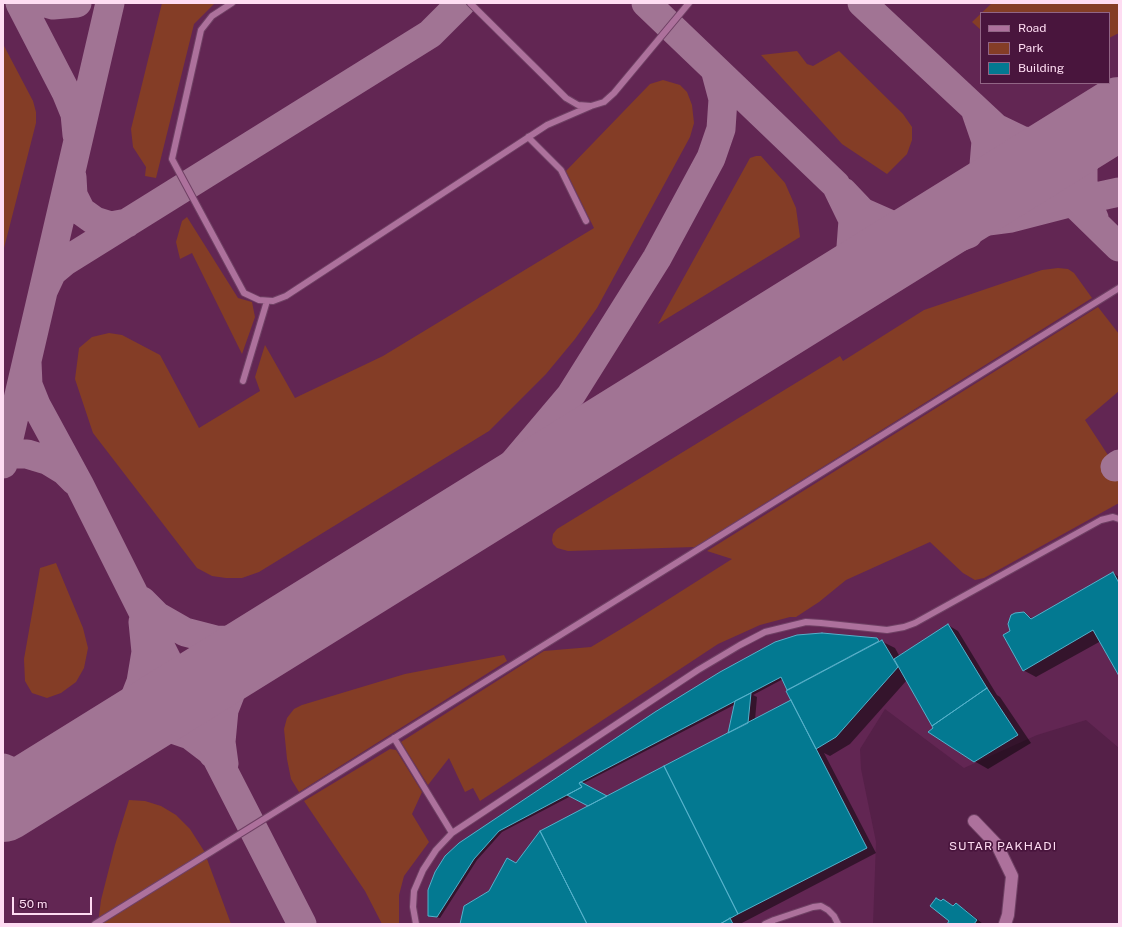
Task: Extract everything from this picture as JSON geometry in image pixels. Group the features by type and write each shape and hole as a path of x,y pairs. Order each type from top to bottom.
{"street":[{"path":"974,821 997,845 1012,876 1008,915 1005,924"}],"lane":[{"path":"232,3 212,16 201,30 172,159 244,293 260,300 268,301 286,296 547,125 604,102 614,93 690,3"},
{"path":"470,3 566,98 578,105 591,106"},
{"path":"528,137 561,170 586,221"},
{"path":"96,924 1119,288"},
{"path":"243,381 268,301"},
{"path":"416,924 413,907 414,890 423,870 436,850 452,833 698,670 765,632 806,622 887,630 904,627 915,623 1101,520 1113,517 1119,519"},
{"path":"394,738 452,833"},
{"path":"765,924 776,922 813,907 821,906 834,916 838,924"}],"shaded area":[{"path":"3,3 1119,3 1119,748 1086,720 1037,735 964,768 885,709 860,749 861,769 876,842 873,924 3,924"}],"green space":[{"path":"162,3 215,3 194,24 156,178 145,176 146,167 133,147 131,129"},
{"path":"992,3 1119,3 1119,33 1110,38 1110,12 982,12"},
{"path":"980,14 980,29 972,22"},
{"path":"3,44 33,101 36,112 36,123 3,252"},
{"path":"797,51 807,64 813,66 839,51 903,114 912,127 912,140 907,154 887,174 842,144 761,55"},
{"path":"663,80 680,85 687,92 692,105 694,123 690,137 597,308 575,339 546,374 489,431 259,572 242,578 226,578 212,576 197,568 93,433 75,379 79,348 92,337 109,333 122,335 160,355 199,428 260,391 255,377 265,345 295,398 383,356 594,228 566,171 650,84"},
{"path":"761,156 785,183 796,208 800,237 658,324 750,158"},
{"path":"187,217 238,298 252,302 255,317 242,354 192,253 180,259 176,242 182,221"},
{"path":"1058,268 1068,269 1074,273 1092,298 695,547 568,551 557,548 553,544 553,534 557,529 840,356 843,361 924,310 1042,270"},
{"path":"1098,307 1119,334 1119,391 1085,420 1119,472 1119,503 984,578 975,580 963,573 930,542 846,580 819,602 796,617 790,617 760,625 718,644 480,801 473,788 465,792 449,758 428,785 401,742 544,651 591,647 631,623 732,559 707,551"},
{"path":"56,563 83,628 88,648 84,668 76,682 61,693 47,698 32,693 25,681 24,659 40,568"},
{"path":"504,655 507,661 299,792 291,779 284,729 287,718 294,709 302,705 405,674"},
{"path":"390,749 396,750 422,792 412,814 429,842 404,876 399,895 399,924 382,924 365,891 304,801"},
{"path":"129,800 145,801 161,806 176,815 190,829 204,851 231,924 98,924 101,900 115,845"}],"building":[{"path":"1113,572 1119,583 1119,676 1093,630 1023,671 1003,635 1010,631 1008,624 1011,615 1024,612 1031,619"},
{"path":"948,624 987,688 932,726 894,659"},
{"path":"822,633 877,638 879,641 787,690 781,677 579,783 582,787 499,831 474,859 437,917 428,916 428,890 435,872 445,856 459,843 655,712 720,672 775,642 797,635"},
{"path":"882,640 898,667 836,737 816,749 786,691"},
{"path":"987,688 1018,735 974,762 928,732 933,728 932,726"},
{"path":"751,693 748,723 728,733 735,701"},
{"path":"791,700 867,848 738,914 664,766"},
{"path":"664,766 738,914 720,924 587,924 540,831"},
{"path":"581,782 607,796 588,806 567,795 582,787 579,783"},
{"path":"540,831 587,924 460,924 464,906 489,891 507,858 516,863"},
{"path":"936,898 941,901 943,899 953,906 956,903 977,920 974,924 947,924 949,921 930,906"},
{"path":"730,918 733,924 720,924"}],"taxiway":[{"path":"20,3 66,92 75,114 77,135"},
{"path":"46,3 53,5 77,3"},
{"path":"3,464 110,3"},
{"path":"44,289 52,272 64,262 430,34 461,3"},
{"path":"646,3 836,185 853,220 850,260 829,293"},
{"path":"862,3 996,128 1023,141 1052,144 1081,136"},
{"path":"467,518 571,395 657,258 711,158 721,129 723,99 715,69"},
{"path":"966,208 983,177 986,141 975,109"},
{"path":"1094,218 1085,200 1083,190 1083,167 1090,145 1101,124"},
{"path":"1035,165 1119,247"},
{"path":"72,177 73,195 81,211 95,221 111,226 127,223"},
{"path":"1001,186 1032,182 1049,186 1062,192"},
{"path":"843,192 862,212 896,227 934,228 1011,218 1119,192"},
{"path":"829,293 892,263 968,234"},
{"path":"27,362 28,385 36,405 80,486 184,694 302,924"},
{"path":"3,454 27,454 47,460 65,471 75,481"},
{"path":"1115,467 1119,464"},
{"path":"142,601 157,616 185,632 216,640 248,641 277,634"},
{"path":"114,737 130,710 141,682 146,652 143,622"},
{"path":"224,764 221,742 224,710 236,679 255,653 280,634"},
{"path":"114,737 138,726 164,726 190,735 213,754"},
{"path":"3,768 15,773 42,774 67,766"}],"runway":[{"path":"3,806 1119,113"}],"district":[{"name":"SUTAR PAKHADI","path":"1003,846"}]}
